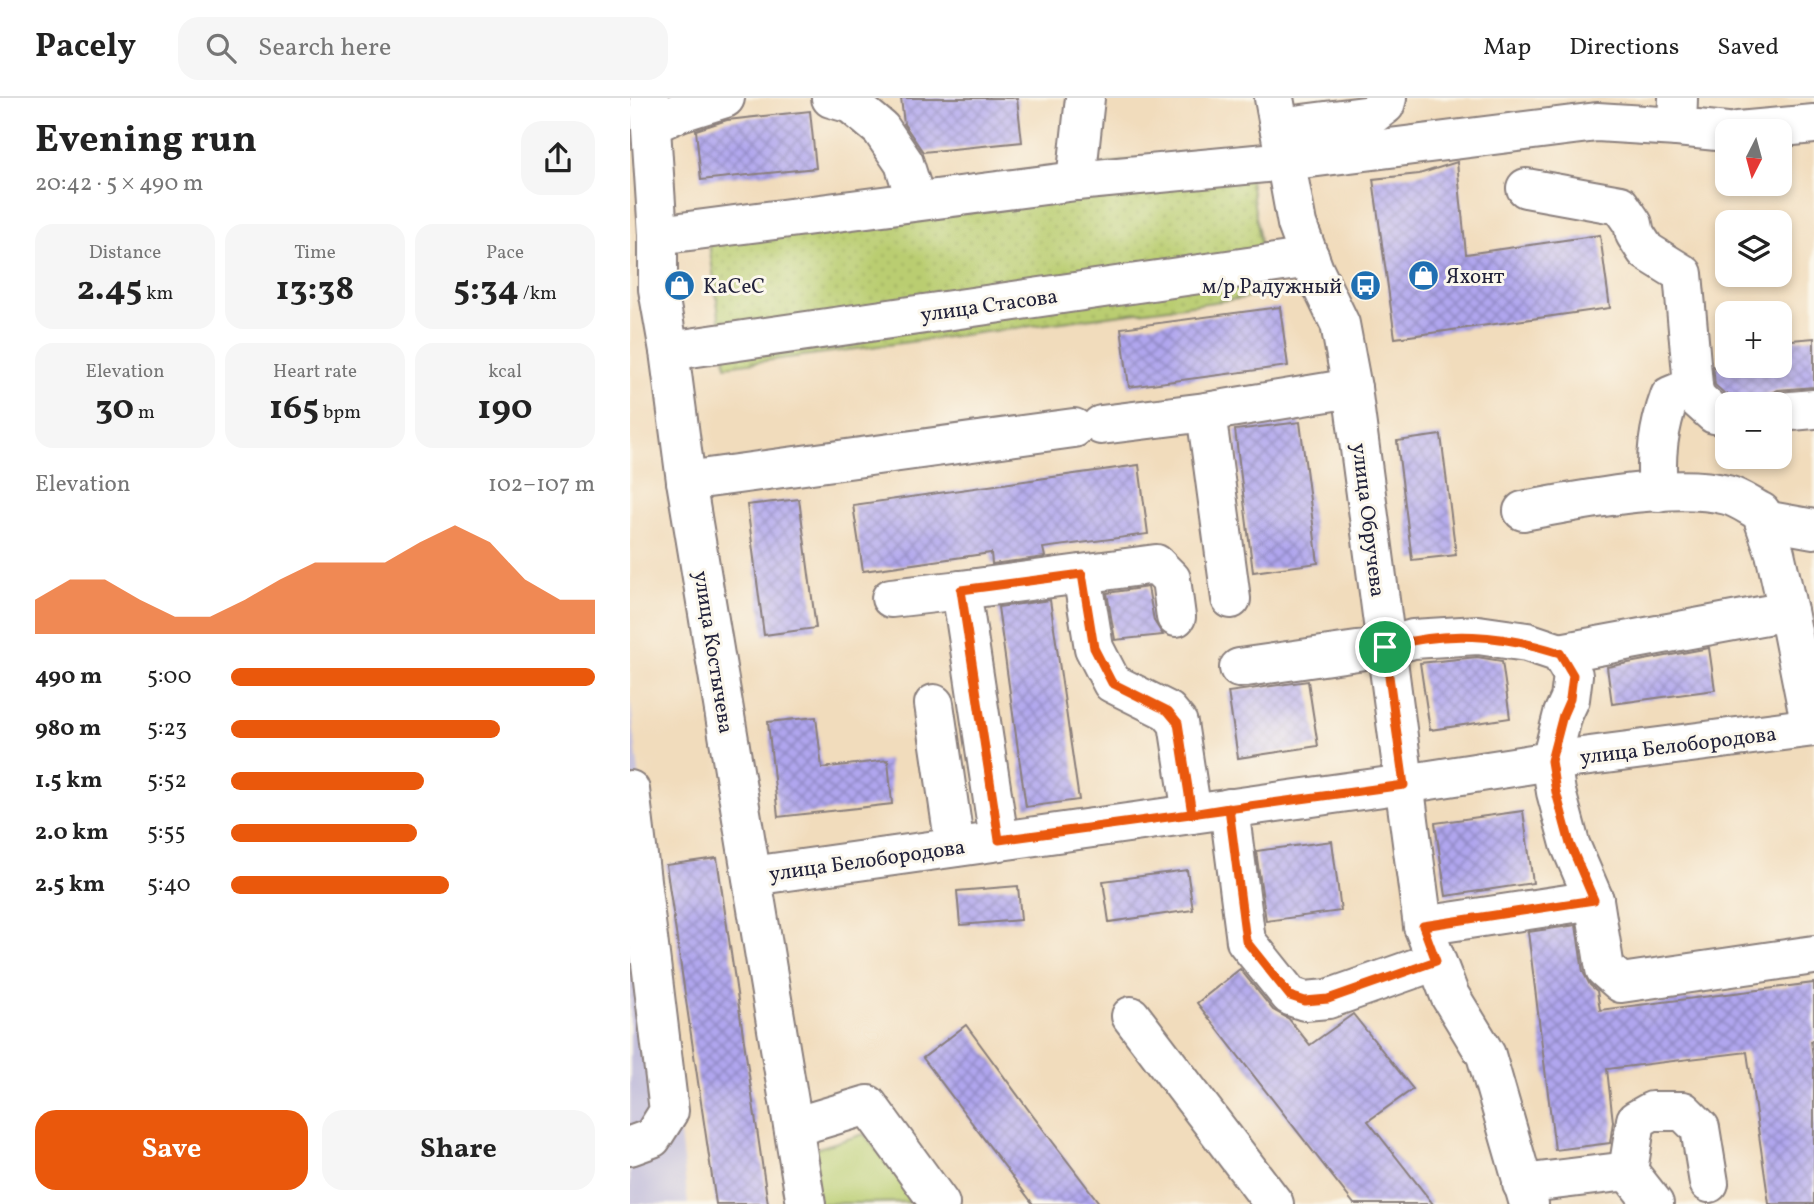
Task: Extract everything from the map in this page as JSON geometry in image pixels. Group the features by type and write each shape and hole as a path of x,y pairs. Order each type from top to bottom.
{"street":[{"path":"651,111 680,112 725,98"},
{"path":"1076,180 1085,98"},
{"path":"658,235 1076,180 1280,129 1372,115 1385,105 1387,98"},
{"path":"859,103 904,163 916,201"},
{"name":"улица Костычева","path":"651,111 658,235 644,290 669,351 686,481 806,1204"},
{"path":"1280,129 1597,121 1678,112 1715,127"},
{"path":"1792,126 1814,124"},
{"name":"улица Обручева","path":"1280,129 1297,224 1340,324 1352,388 1404,785 1430,943 1450,996 1486,1055 1526,1194"},
{"path":"1526,188 1620,205 1646,251 1683,274 1695,396 1715,414"},
{"name":"улица Стасова","path":"669,351 1310,258"},
{"path":"686,481 1206,412 1352,388"},
{"path":"1658,492 1655,462 1662,416 1670,396 1682,391 1694,391"},
{"path":"1792,411 1814,409"},
{"path":"1206,412 1231,599"},
{"path":"1523,511 1590,499 1680,490 1728,495 1761,513 1775,553 1813,727"},
{"path":"1764,520 1814,530"},
{"path":"891,598 1156,564 1171,579 1176,617"},
{"path":"1082,574 1094,648 1112,683 1168,711 1178,723 1192,814"},
{"path":"961,590 999,840"},
{"path":"1239,668 1385,647 1413,639 1478,635 1527,642 1560,653 1788,611"},
{"path":"1560,653 1573,675 1570,699 1551,761 1570,844 1594,900 1605,969 1621,983 1814,955"},
{"path":"934,704 955,847"},
{"name":"улица Белобородова","path":"751,876 1404,785 1551,761 1813,727"},
{"path":"630,790 669,1111 652,1138 630,1146"},
{"path":"1229,808 1246,941 1290,996 1305,1001 1328,999 1430,943 1594,900"},
{"path":"1131,1016 1274,1204"},
{"path":"794,1127 868,1105 940,1204"},
{"path":"1654,1204 1628,1171 1636,1120 1652,1111 1683,1111 1700,1128 1709,1183"},
{"path":"1526,1194 1628,1171"}],"shaded area":[{"path":"630,695 688,1204 630,1204"}],"green space":[{"path":"1244,144 1269,295 726,366 706,222"},
{"path":"864,1134 918,1202 806,1204 798,1154"}],"building":[{"path":"901,98 1017,98 1022,142 923,152 904,124"},
{"path":"810,111 816,168 701,180 696,130 727,120"},
{"path":"1457,162 1466,254 1600,235 1610,308 1395,338 1373,179 1419,174"},
{"path":"1280,307 1288,366 1129,387 1121,328"},
{"path":"1814,338 1814,387 1773,392 1723,392 1715,385 1713,366 1715,378 1792,378 1792,340"},
{"path":"1300,422 1318,563 1253,572 1235,430"},
{"path":"1441,435 1456,555 1412,560 1397,441"},
{"path":"1139,465 1148,534 1043,548 1045,557 992,564 991,553 863,571 853,505"},
{"path":"799,499 816,628 764,635 747,505"},
{"path":"1148,587 1154,621 1163,635 1115,640 1107,593"},
{"path":"1050,600 1079,800 1026,807 998,607"},
{"path":"1709,648 1715,690 1612,704 1607,667"},
{"path":"1477,657 1502,661 1510,718 1430,730 1420,663"},
{"path":"1308,681 1318,746 1238,758 1228,692"},
{"path":"816,717 822,768 888,760 892,804 778,817 768,722"},
{"path":"1523,811 1533,883 1446,896 1435,823"},
{"path":"1332,841 1341,911 1266,921 1256,851"},
{"path":"717,858 768,1204 716,1204 666,865"},
{"path":"1187,870 1193,910 1109,922 1103,881"},
{"path":"1018,886 1021,920 960,925 957,891"},
{"path":"1576,925 1583,972 1597,991 1600,1010 1814,983 1814,1040 1811,1041 1814,1065 1814,1204 1769,1204 1747,1052 1607,1069 1613,1122 1610,1143 1555,1150 1528,932"},
{"path":"1240,969 1273,1010 1289,1019 1310,1045 1353,1014 1413,1089 1368,1121 1433,1204 1354,1204 1197,1003"},
{"path":"966,1025 1100,1204 1033,1204 923,1058"}],"place":[{"name":"Яхонт","path":"1423,276"},
{"name":"KaCeC","path":"680,286"},
{"name":"м/р Радужный","path":"1365,286"}],"route":[{"path":"1385,647 1404,785 1229,808 1192,814 999,840 961,590 1082,574 1094,648 1112,683 1168,711 1178,723 1192,814 1229,808 1246,941 1290,996 1305,1001 1328,999 1436,961 1423,926 1594,900 1570,844 1551,761 1570,699 1573,675 1560,653 1527,642 1478,635 1413,639 1385,647"}]}
